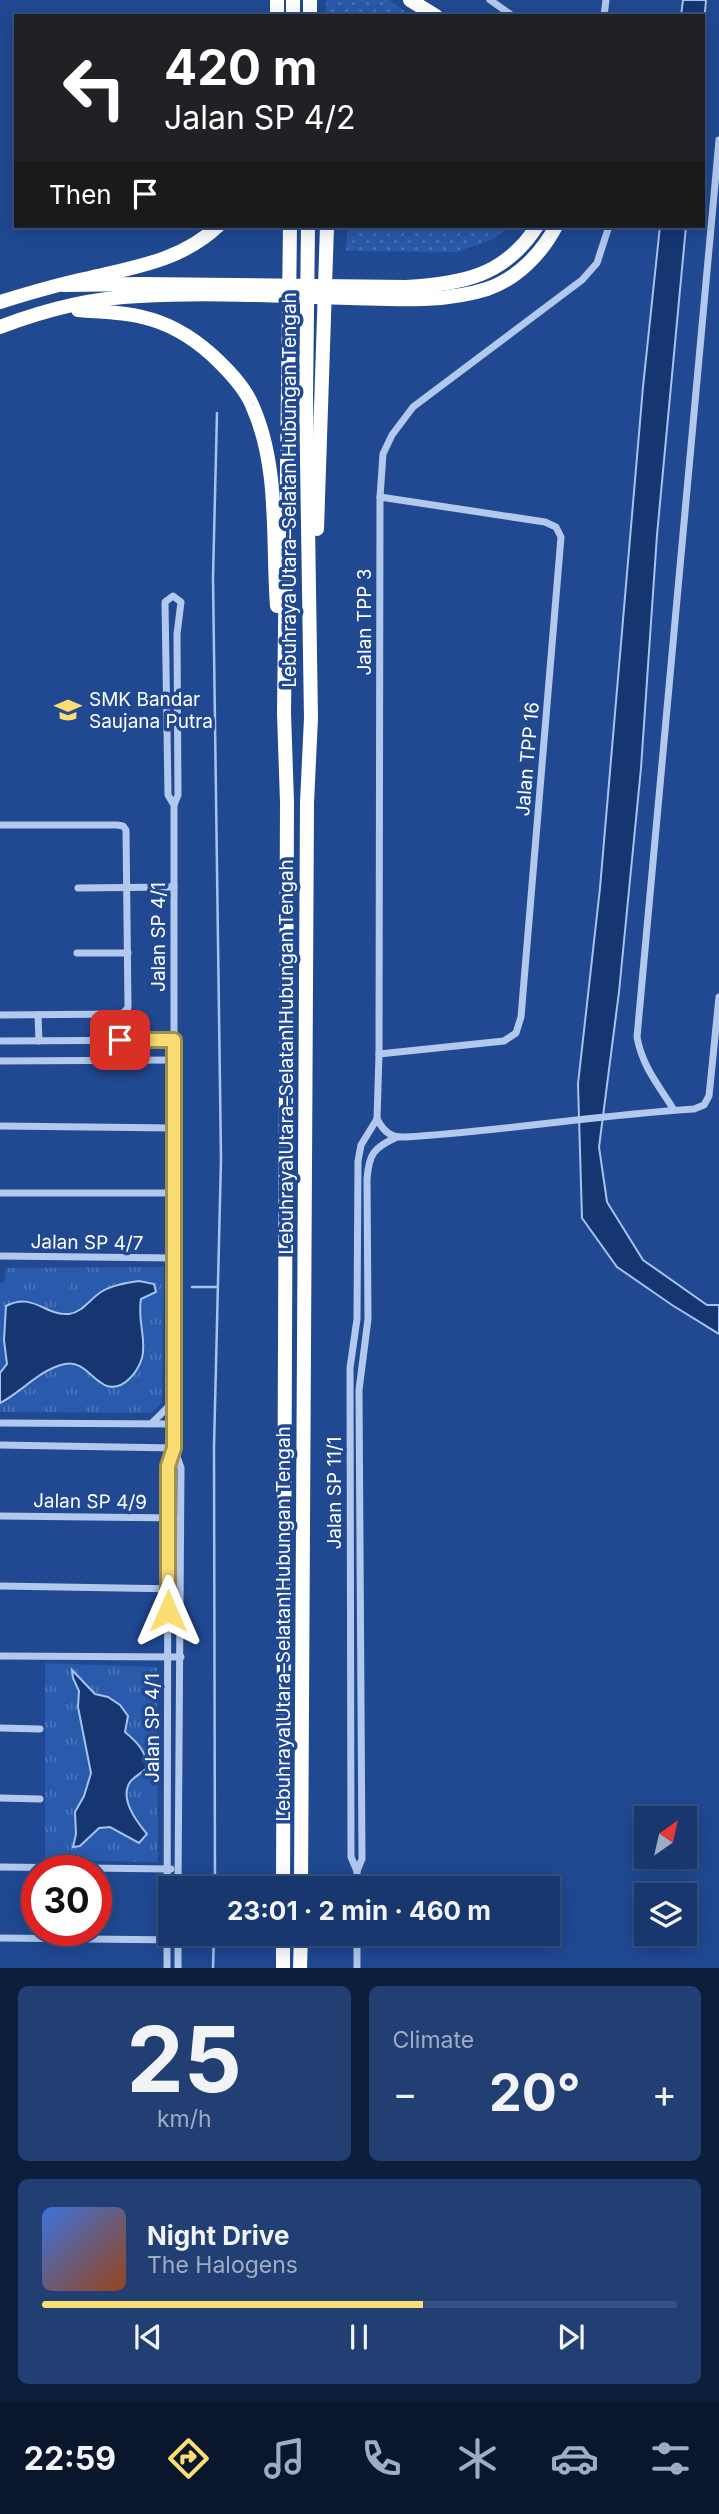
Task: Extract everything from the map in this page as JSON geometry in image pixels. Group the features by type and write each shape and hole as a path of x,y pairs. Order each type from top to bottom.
{"highway":[{"path":"410,0 433,14"},
{"path":"0,302 156,262 206,237 216,228"},
{"name":"Lebuhraya Utara–Selatan Hubungan Tengah","path":"283,1876 287,802 284,713 290,228"},
{"name":"Lebuhraya Utara–Selatan Hubungan Tengah","path":"301,1876 307,803 311,718 306,396 308,228"},
{"path":"311,718 327,228"},
{"path":"370,293 440,285 487,272 517,253 536,228"},
{"path":"64,285 370,293 437,298 489,288 511,278 542,248 555,228"},
{"path":"0,327 58,309 139,296 238,290"},
{"path":"58,309 112,312 164,324 203,347 229,372 251,402 266,450 272,497 284,713"},
{"path":"283,1946 283,1968"},
{"path":"300,1946 300,1968"}],"street":[{"path":"490,0 510,14"},
{"path":"674,1110 648,1072 640,1055 637,1037 719,140"},
{"name":"Jalan TPP 3","path":"377,1119 380,497 383,454 392,435 413,407 582,280 597,264 607,228"},
{"name":"Jalan TPP 16","path":"379,1054 504,1041 516,1033 521,1017 561,537 555,527 545,522 380,497"},
{"name":"Jalan SP 4/1","path":"167,1876 168,1466 174,1448 174,805 178,795 177,634 181,602 173,596 166,602 168,795 174,805"},
{"path":"0,825 123,826 126,830 128,953 126,1012 0,1015"},
{"path":"78,888 174,887"},
{"path":"77,953 128,953"},
{"path":"377,1119 384,1131 397,1137 469,1133 537,1123 694,1109 704,1105 709,1096 719,997"},
{"path":"38,1015 39,1041"},
{"path":"0,1041 174,1040"},
{"path":"0,1061 174,1060"},
{"name":"Jalan SP 11/1","path":"357,1871 351,1857 350,1368 357,1319 358,1161 361,1145 377,1119"},
{"path":"0,1126 174,1128"},
{"name":"Jalan SP 11/1","path":"357,1876 362,1859 359,1390 368,1319 367,1179 369,1161 374,1152 382,1144 397,1137"},
{"path":"0,1192 174,1193"},
{"name":"Jalan SP 4/7","path":"0,1256 174,1258"},
{"path":"152,1423 174,1399"},
{"path":"0,1423 174,1423"},
{"path":"0,1445 174,1448"},
{"name":"Jalan SP 4/1","path":"174,1448 181,1468 179,1876"},
{"name":"Jalan SP 4/9","path":"0,1516 180,1518"},
{"path":"0,1586 180,1589"},
{"path":"0,1656 181,1657"},
{"path":"0,1728 40,1729"},
{"path":"0,1798 40,1798"},
{"path":"0,1867 179,1869"},
{"path":"0,1938 158,1940"},
{"name":"Jalan SP 4/1","path":"167,1946 167,1968"},
{"path":"178,1946 178,1968"},
{"path":"357,1946 357,1968"}],"green space":[{"path":"326,0 389,0 409,14 326,14"},
{"path":"348,228 507,228 494,239 457,252 346,251"},
{"path":"164,1267 162,1402 152,1413 0,1412 0,1283 5,1282 6,1268"},
{"path":"42,1273 68,1273 68,1293 42,1293"},
{"path":"45,1663 157,1667 158,1862 112,1861 112,1855 45,1855"}],"shaded area":[{"path":"683,0 706,0 705,14 681,14"},
{"path":"660,228 686,228 657,535 641,768 619,992 599,1147 607,1202 643,1260 707,1305 719,1305 719,1334 617,1267 582,1218 578,1084 600,888 643,387"},
{"path":"139,1281 154,1284 156,1292 141,1299 142,1358 129,1379 119,1386 107,1386 83,1368 65,1364 47,1371 0,1403 0,1373 7,1364 4,1340 6,1306 16,1302 32,1303 53,1312 69,1314 82,1308 105,1290"},
{"path":"72,1670 95,1694 108,1697 120,1705 128,1716 125,1732 137,1743 145,1756 148,1767 130,1782 127,1789 131,1810 147,1834 139,1843 110,1827 99,1828 80,1846 73,1847 76,1834 75,1812 84,1796 91,1773 78,1707 79,1691"}],"waterway":[{"path":"215,1876 214,1447 221,1159 213,578 217,413"},
{"path":"192,1287 217,1287"},
{"path":"213,1968 214,1946"}],"place":[{"name":"SMK Bandar Saujana Putra","path":"68,710"}],"route":[{"path":"120,1040 174,1040 174,1448 168,1466 168,1611"}]}
